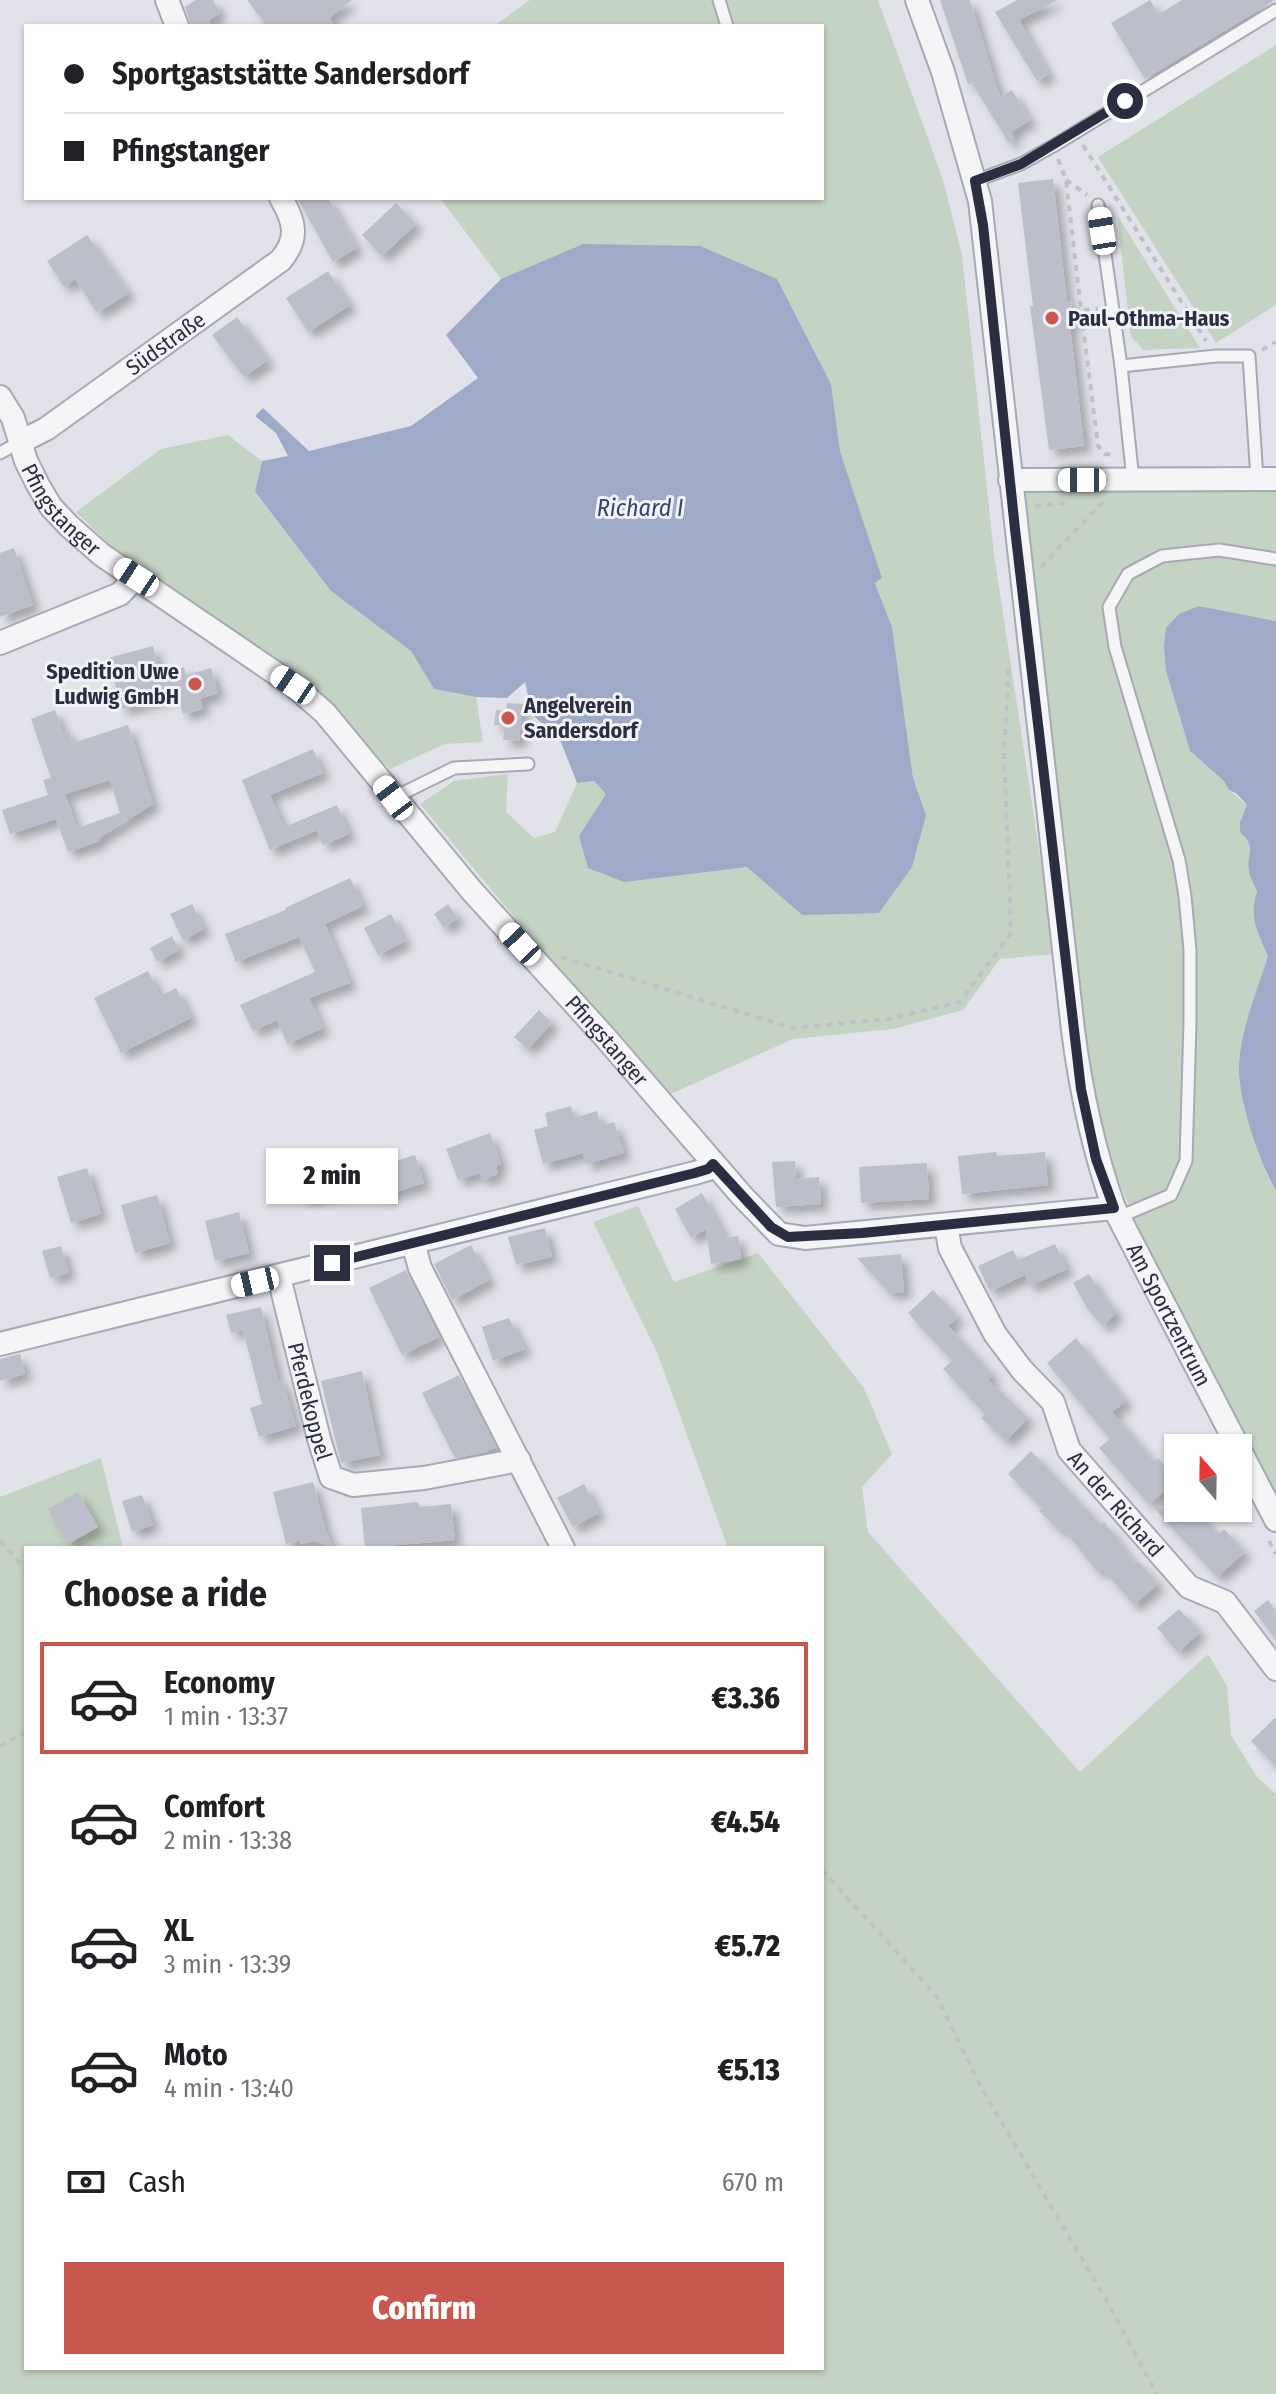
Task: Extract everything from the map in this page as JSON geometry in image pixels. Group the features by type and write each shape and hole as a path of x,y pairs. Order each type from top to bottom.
{"street":[{"path":"167,0 176,24"},
{"name":"Am Sportzentrum","path":"917,0 943,72 975,181 983,225 1081,1089 1096,1159 1116,1212 1276,1520"},
{"name":"Südstraße","path":"10,448 46,429 281,260 292,246 294,230 282,200"},
{"name":"Pfingstanger","path":"0,397 13,418 10,448 51,507 102,555 309,698 713,1164"},
{"path":"1010,480 1266,479"},
{"path":"0,643 120,594 136,577"},
{"path":"0,1344 695,1173 713,1164 771,1227 788,1237 1116,1212"},
{"name":"An der Richard","path":"946,1225 950,1248 995,1334 1022,1370 1053,1402 1069,1450 1189,1587 1225,1602 1276,1669"},
{"path":"413,1243 420,1268 562,1546"},
{"name":"Pferdekoppel","path":"279,1277 331,1477 353,1485 424,1478 519,1460"}],"lane":[{"path":"719,0 726,24"},
{"path":"975,181 1021,164 1053,146 1276,10"},
{"path":"1098,205 1133,456 1133,480"},
{"path":"1121,366 1216,356 1249,356 1266,479"},
{"path":"1116,1212 1171,1195 1186,1161 1190,950 1179,860 1115,647 1109,607 1128,574 1162,556 1219,550 1276,559"},
{"path":"393,798 454,768 528,764"}],"path":[{"path":"1075,132 1216,356"},
{"path":"1053,146 1066,180 1098,446 1105,454 1133,456"},
{"path":"1066,180 1098,205"},
{"path":"1072,311 1114,307"},
{"path":"1022,585 1107,498"},
{"path":"520,944 792,1028 888,1019 960,1002 1011,933 1004,752 1010,653"},
{"path":"0,1541 24,1568"},
{"path":"0,1746 24,1733"},
{"path":"824,1872 936,1995 981,2087 1105,2298 1157,2394"}],"green space":[{"path":"530,0 878,0 943,180 962,255 994,554 1055,954 1000,959 963,1010 893,1029 793,1039 664,1097 420,804 454,781 508,774 506,812 534,838 555,832 577,783 594,781 606,794 579,836 705,871 748,867 802,915 926,815 913,778 892,627 875,582 882,578 840,451 831,384 583,244 501,279 442,200 824,200 824,24 497,24"},
{"path":"1276,45 1276,305 1216,343 1098,157"},
{"path":"1117,215 1200,348 1144,350 1131,337"},
{"path":"228,435 262,461 255,493 331,591 411,651 434,689 476,697 483,742 445,744 390,769 313,692 122,556 76,512 161,449"},
{"path":"1019,487 1276,491 1276,621 1199,606 1166,671 1190,751 1247,805 1240,822 1251,851 1249,871 1257,891 1254,909 1256,924 1268,955 1246,1027 1265,1171 1276,1191 1276,1501 1252,1454 1252,1434 1242,1434 1147,1250 1110,1160 1093,1085 1074,960"},
{"path":"638,1206 674,1282 758,1253 864,1388 892,1454 862,1487 868,1532 1080,1772 1208,1654 1227,1686 1231,1735 1257,1777 1276,1794 1276,2394 0,2394 0,1497 101,1458 123,1546 24,1546 24,2370 824,2370 824,1546 727,1546 657,1352 593,1222"}],"water":[{"name":"Richard I","path":"583,244 700,246 777,279 831,384 840,451 882,578 875,583 892,627 913,778 926,815 912,867 879,913 802,915 747,867 624,882 588,868 579,836 606,794 594,781 577,783 561,742 532,714 525,682 507,698 476,697 434,689 411,651 331,591 255,492 262,461 288,456 276,433 255,416 263,408 309,451 411,426 478,378 446,335 501,279"},
{"path":"1199,606 1276,621 1276,1191 1251,1130 1240,1079 1243,1037 1268,956 1254,917 1257,891 1248,865 1249,842 1240,832 1240,822 1247,805 1190,751 1166,671 1166,628 1179,614"}],"building":[{"path":"196,0 213,0 220,13 209,20 211,24 190,24 185,7"},
{"path":"247,0 352,0 329,18 334,24 265,24"},
{"path":"940,0 970,0 1000,97 1012,90 1030,120 1011,132 1014,139 1008,142 972,83 968,84"},
{"path":"1017,0 1058,0 1019,20 1049,74 1037,81 995,12"},
{"path":"1150,0 1159,14 1182,0 1275,0 1145,79 1111,23"},
{"name":"Paul-Othma-Haus","path":"1053,179 1067,302 1071,301 1073,325 1070,326 1084,446 1049,450 1018,183"},
{"path":"298,200 329,200 357,248 333,262"},
{"path":"396,203 416,224 382,256 362,235"},
{"path":"87,235 129,293 97,313 75,279 64,287 47,261"},
{"path":"328,271 350,305 308,332 286,298"},
{"path":"237,317 268,360 244,377 212,335"},
{"path":"14,548 33,605 0,617 0,553"},
{"path":"153,646 160,675 184,667 186,675 211,668 218,693 200,699 203,709 183,714 177,694 122,709 108,658"},
{"name":"Angelverein Sandersdorf","path":"507,703 523,704 519,741 503,740 505,726 494,725 496,710 506,711"},
{"path":"55,710 63,733 69,731 73,743 128,725 153,804 99,838 100,841 68,852 56,819 10,834 2,810 48,795 43,780 51,778 31,719","holes":["110,780 120,813 77,828 65,794"]},
{"path":"313,749 323,773 270,795 284,827 337,805 349,834 323,845 317,830 270,850 242,780"},
{"path":"350,878 363,906 325,924 350,983 309,998 323,1028 287,1044 277,1020 253,1031 240,1005 315,972 299,937 236,962 225,934 286,910"},
{"path":"192,904 204,929 183,940 170,914"},
{"path":"448,904 458,918 444,928 434,914"},
{"path":"391,914 405,941 378,955 364,928"},
{"path":"172,936 179,950 157,962 150,948"},
{"path":"148,971 160,996 176,988 191,1018 121,1053 94,998"},
{"path":"539,1010 552,1023 528,1049 514,1037"},
{"path":"571,1106 574,1118 597,1111 601,1126 614,1122 624,1153 586,1164 583,1153 543,1164 534,1130 548,1126 545,1113"},
{"path":"490,1133 501,1164 496,1166 498,1174 482,1180 480,1173 458,1180 446,1149"},
{"path":"996,1152 997,1156 1045,1152 1048,1185 962,1194 958,1156"},
{"path":"415,1155 424,1183 383,1196 375,1168"},
{"path":"328,1158 337,1190 303,1199 294,1167"},
{"path":"795,1161 796,1179 819,1177 821,1204 776,1207 772,1162"},
{"path":"927,1163 929,1199 861,1203 859,1167"},
{"path":"87,1168 101,1214 71,1223 57,1177"},
{"path":"702,1193 726,1238 738,1236 741,1259 711,1264 706,1229 691,1238 675,1209"},
{"path":"157,1195 170,1243 135,1253 121,1205"},
{"path":"239,1212 249,1253 215,1261 205,1221"},
{"path":"545,1228 552,1257 516,1265 508,1237"},
{"path":"1055,1244 1067,1269 1030,1286 1025,1275 990,1291 978,1266 1013,1250 1018,1260"},
{"path":"471,1245 489,1280 452,1300 434,1264"},
{"path":"61,1246 69,1273 50,1278 42,1251"},
{"path":"901,1254 904,1292 889,1293 857,1258"},
{"path":"406,1270 439,1337 402,1355 369,1288"},
{"path":"1089,1274 1117,1312 1103,1326 1088,1310 1073,1283"},
{"path":"933,1290 958,1317 948,1326 993,1375 988,1380 1028,1418 1006,1441 981,1418 985,1414 943,1369 952,1361 908,1313"},
{"path":"261,1307 278,1381 282,1380 296,1426 259,1437 250,1408 262,1404 243,1330 231,1333 226,1315"},
{"path":"509,1318 525,1349 493,1361 482,1327"},
{"path":"1076,1338 1126,1401 1112,1412 1154,1461 1158,1458 1164,1465 1164,1492 1149,1504 1099,1448 1110,1439 1047,1363"},
{"path":"20,1354 25,1374 0,1381 0,1359"},
{"path":"362,1371 380,1455 341,1463 321,1381"},
{"path":"459,1375 496,1447 455,1458 422,1393"},
{"path":"1031,1451 1101,1525 1104,1522 1135,1563 1138,1561 1158,1584 1134,1605 1102,1568 1097,1572 1063,1528 1060,1531 1039,1511 1042,1508 1008,1474"},
{"path":"313,1482 332,1546 315,1541 301,1544 300,1540 286,1544 273,1492"},
{"path":"584,1484 599,1513 573,1527 557,1498"},
{"path":"78,1492 98,1527 68,1544 48,1509"},
{"path":"142,1495 153,1525 132,1532 122,1501"},
{"path":"418,1502 420,1507 451,1504 455,1540 365,1546 361,1508"},
{"path":"1154,1508 1164,1508 1164,1519"},
{"path":"1167,1522 1207,1522 1218,1534 1224,1529 1245,1552 1217,1577"},
{"path":"1268,1600 1276,1611 1276,1640 1254,1611"},
{"path":"1179,1609 1200,1632 1178,1652 1157,1628"},
{"path":"1276,1717 1276,1767 1251,1741"}],"place":[{"name":"Paul-Othma-Haus","path":"1052,318"},
{"name":"Spedition Uwe Ludwig GmbH","path":"195,684"},
{"name":"Angelverein Sandersdorf","path":"508,718"}],"route":[{"path":"332,1263 695,1173 713,1164 771,1227 788,1237 862,1233 1114,1208 1096,1159 1081,1089 1015,529 983,225 975,181 1021,164 1125,101"}]}
